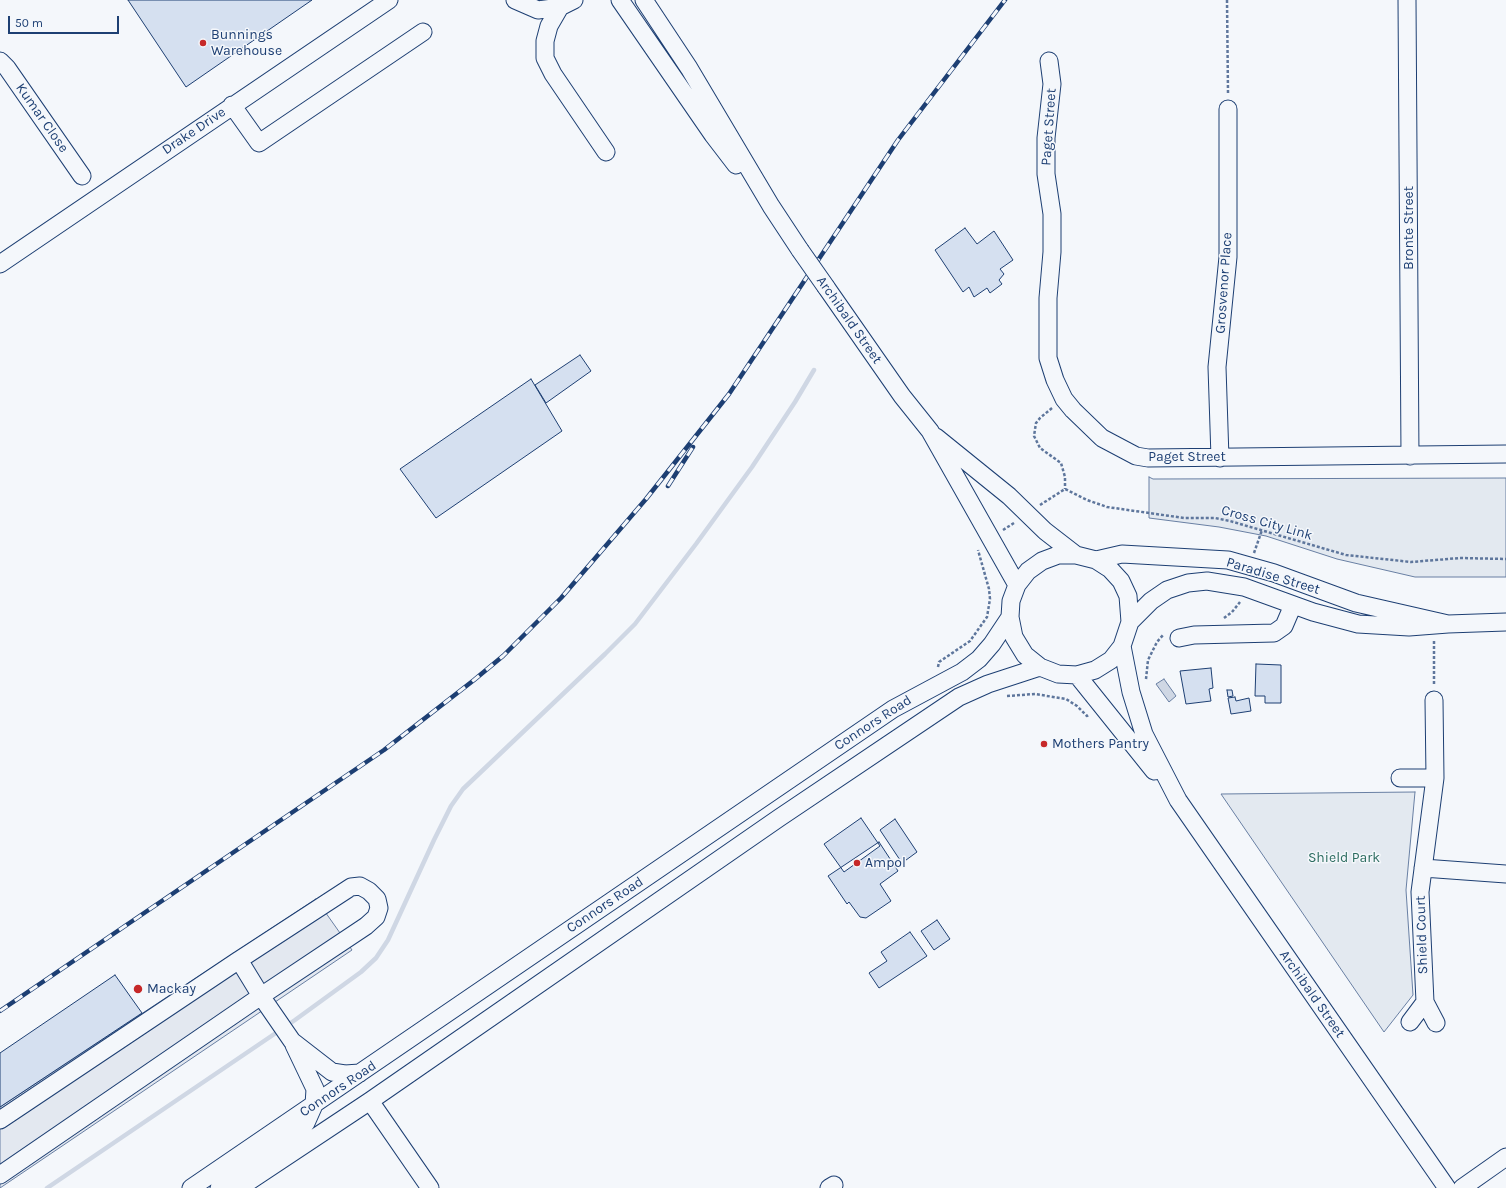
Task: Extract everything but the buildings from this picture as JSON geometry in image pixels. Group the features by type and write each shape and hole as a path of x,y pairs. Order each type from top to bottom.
{"street":[{"name":"Drake Drive","path":"0,264 232,105 389,0"},
{"path":"515,0 538,10 567,3"},
{"name":"Archibald Street","path":"620,0 713,135 771,206"},
{"name":"Archibald Street","path":"644,0 689,68 771,206 800,250 902,396 930,431 1017,585"},
{"name":"Bronte Street","path":"1407,0 1410,456"},
{"path":"567,3 549,26 545,41 545,58 553,74 606,152"},
{"path":"232,105 259,143 423,32"},
{"name":"Kumar Close","path":"0,61 7,68 82,176"},
{"name":"Paget Street","path":"1048,61 1052,84 1046,138 1046,174 1052,214 1052,252 1048,298 1048,358 1055,380 1064,399 1077,415 1102,438 1136,456 1148,458 1506,454"},
{"name":"Grosvenor Place","path":"1220,458 1217,367 1228,257 1228,109"},
{"name":"Archibald Street","path":"930,431 1009,496 1045,531 1076,555"},
{"name":"Paradise Street","path":"1096,560 1122,554 1228,560 1274,573 1356,603 1448,624"},
{"path":"1058,555 1076,555 1096,560 1110,569 1120,581 1128,596 1130,622 1122,646 1111,660 1095,670 1077,675 1058,674 1040,668 1024,654 1014,637 1010,617 1011,601 1017,585 1028,571 1042,561 1058,555"},
{"name":"Paradise Street","path":"1130,622 1151,601 1167,590 1188,583 1200,582 1227,583 1244,587 1293,605 1358,624 1409,627 1506,622"},
{"name":"Paradise Street","path":"1179,638 1200,635 1274,633 1284,626 1293,605"},
{"name":"Connors Road","path":"191,1188 893,708 968,668 979,660 1010,617"},
{"name":"Archibald Street","path":"1122,646 1131,692 1144,734 1178,800"},
{"name":"Connors Road","path":"239,1188 370,1101 760,831 954,700 973,689 1040,668"},
{"name":"Archibald Street","path":"1077,675 1178,800 1447,1188"},
{"name":"Shield Court","path":"1434,700 1435,778 1420,892 1425,1002 1436,1023"},
{"path":"1400,778 1435,778"},
{"path":"1423,868 1506,874"},
{"path":"0,1120 351,887 360,886 369,891 377,899 379,908 376,918 366,926 261,996 0,1176"},
{"path":"219,1188 236,1173 302,1127 314,1105 316,1095 313,1081 297,1054 291,1039 261,996 239,960"},
{"path":"1410,1022 1425,1002"},
{"path":"291,1039 332,1072 345,1074 361,1073"},
{"path":"370,1101 430,1188"},
{"path":"1462,1188 1506,1157"}],"path":[{"path":"1227,0 1228,109"},
{"path":"1038,506 1065,489 1065,478 1061,463 1040,448 1036,441 1034,430 1040,418 1064,399"},
{"name":"Cross City Link","path":"1065,489 1087,500 1107,507 1184,518 1215,518 1262,530 1324,550 1368,558 1411,562 1460,558 1506,559"},
{"path":"1002,531 1014,522"},
{"path":"1253,557 1262,530"},
{"path":"970,642 987,616 990,599 986,573 977,548"},
{"path":"1434,641 1434,700"},
{"path":"1004,691 1006,696 1035,694 1066,699 1077,706 1087,716 1094,713"}],"green space":[{"path":"1149,477 1153,479 1506,478 1506,577 1415,577 1337,559 1266,536 1219,527 1149,518"},
{"name":"Shield Park","path":"1415,792 1406,890 1413,995 1384,1032 1221,794"}],"shaded area":[{"path":"1164,679 1176,696 1169,702 1156,684"},
{"path":"316,899 352,950 0,1188 0,1107"}],"waterway":[{"path":"47,1188 295,1020 361,972 376,958 388,940 451,806 463,789 635,624 752,467 795,402 814,370"}],"railway":[{"path":"0,1011 384,750 503,656 561,598 646,499 729,394 898,140 1005,0"},
{"path":"668,486 693,447"}],"place":[{"name":"Bunnings Warehouse","path":"203,43"},
{"name":"Mothers Pantry","path":"1044,744"},
{"name":"Ampol","path":"857,863"},
{"name":"Mackay","path":"138,989"}]}
